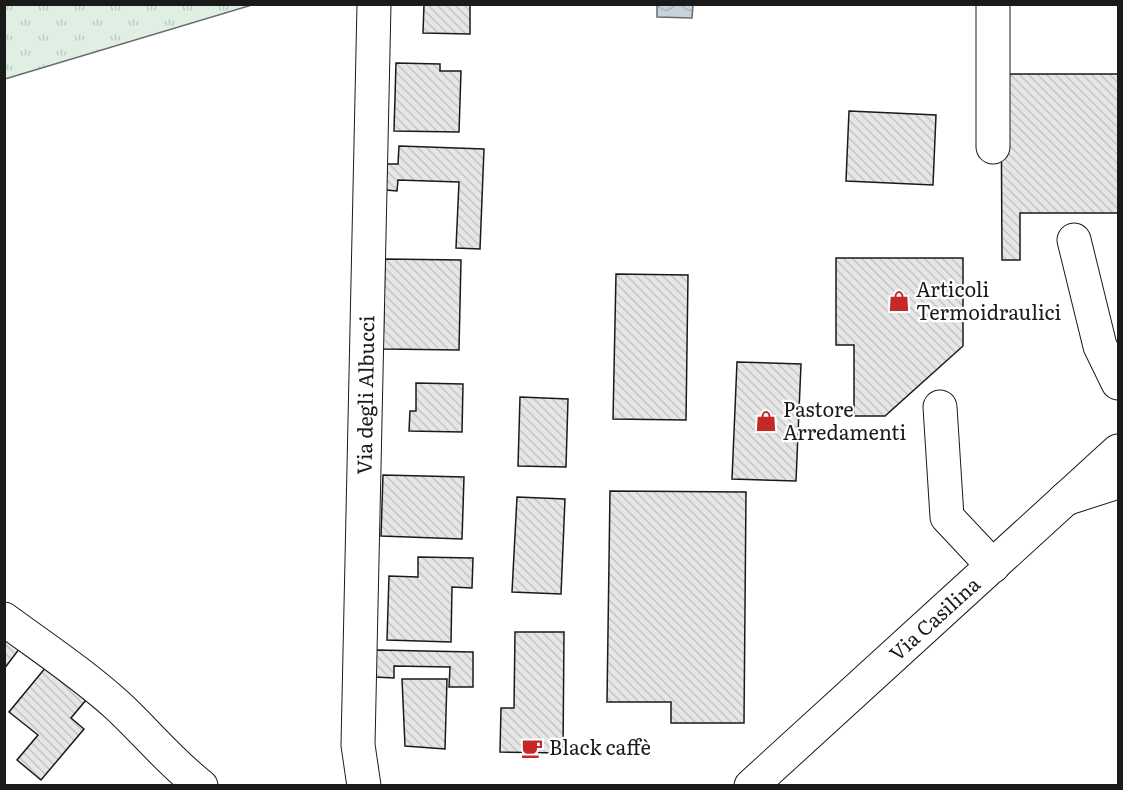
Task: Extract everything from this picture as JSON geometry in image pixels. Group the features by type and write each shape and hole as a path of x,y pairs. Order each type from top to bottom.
{"street":[{"name":"Via degli Albucci","path":"364,786 358,745 374,4"},
{"path":"993,4 993,147"},
{"path":"1074,240 1100,346 1119,383"},
{"path":"940,407 947,517 993,566"},
{"name":"Via Casilina","path":"751,786 1119,451"},
{"path":"1065,499 1119,482"},
{"path":"4,619 118,706 163,753 201,786"}],"green space":[{"path":"5,4 252,4 252,5 5,79"}],"water":[{"path":"657,5 693,5 692,18 657,17"}],"building":[{"path":"424,4 470,4 470,34 423,33"},
{"path":"396,63 440,64 440,71 461,71 459,132 394,131"},
{"path":"1001,74 1118,74 1118,213 1020,213 1020,260 1002,260"},
{"path":"849,111 936,115 933,185 846,181"},
{"path":"399,146 484,149 480,249 456,248 459,182 398,180 397,191 386,190 387,164 398,164"},
{"name":"Articoli Termoidraulici","path":"836,258 963,258 963,346 885,416 854,416 854,345 836,345"},
{"path":"385,259 461,260 459,350 383,349"},
{"path":"616,274 688,275 686,420 613,419"},
{"name":"Pastore Arredamenti","path":"737,362 801,364 796,481 732,479"},
{"path":"416,383 463,384 462,432 409,431 410,411 416,411"},
{"path":"520,397 568,399 566,467 518,466"},
{"path":"383,475 464,477 462,539 381,536"},
{"path":"610,491 746,492 744,723 671,723 671,702 607,702"},
{"path":"517,497 565,499 561,594 512,592"},
{"path":"418,557 473,558 472,588 452,587 451,642 387,640 389,576 418,577"},
{"path":"4,630 23,644 4,669"},
{"path":"515,632 564,632 563,753 500,752 501,708 514,708"},
{"path":"376,650 473,652 473,687 449,687 450,667 394,666 394,678 375,677"},
{"path":"46,667 86,700 71,718 84,729 41,780 17,760 38,735 9,712"},
{"path":"402,679 447,679 445,749 405,746"}],"place":[{"name":"Articoli Termoidraulici","path":"899,301"},
{"name":"Pastore Arredamenti","path":"766,421"},
{"name":"Black caffè","path":"532,748"}]}
